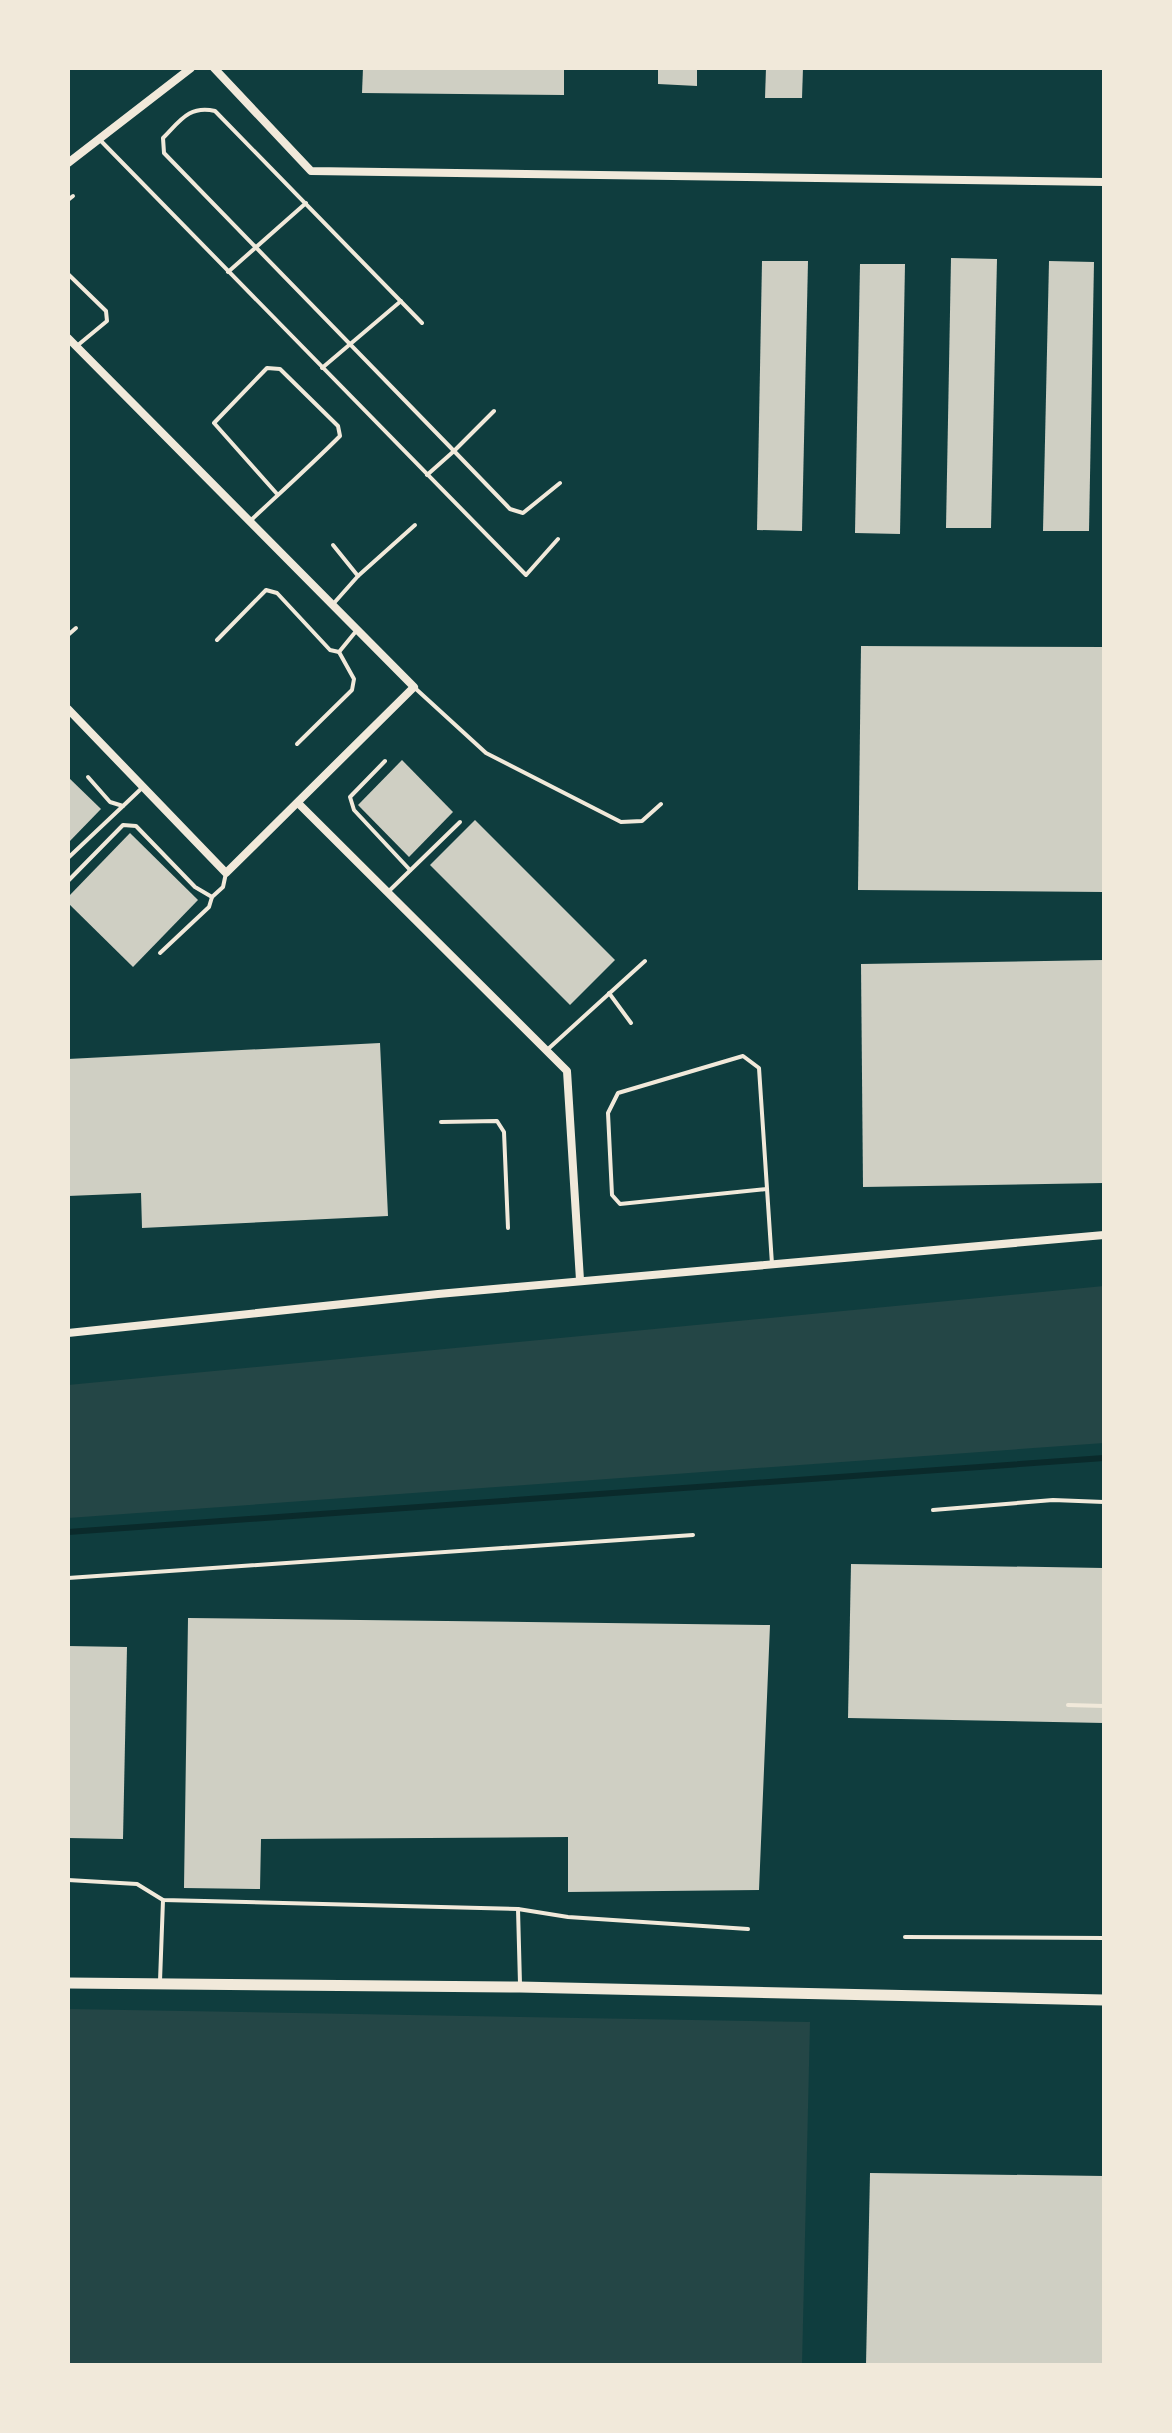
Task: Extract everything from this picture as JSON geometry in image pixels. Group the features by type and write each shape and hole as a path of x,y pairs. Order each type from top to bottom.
{"street":[{"path":"68,163 191,68"},
{"path":"214,68 311,171 1104,182"},
{"path":"68,338 414,687 226,873 68,709"},
{"path":"298,803 567,1071 580,1280"},
{"path":"68,1333 580,1280 1104,1235"},
{"path":"68,1983 520,1987 1104,2000"}],"lane":[{"path":"422,323 215,111 201,108 188,112 163,138 164,153 510,509 523,513 560,483"},
{"path":"99,139 526,575 558,539"},
{"path":"68,200 73,196"},
{"path":"228,272 306,203"},
{"path":"68,274 106,311 107,321 76,347"},
{"path":"322,368 401,301"},
{"path":"250,521 278,495 340,436 338,426 280,369 267,368 214,423 278,495"},
{"path":"427,475 494,411"},
{"path":"332,604 415,525"},
{"path":"333,545 358,576"},
{"path":"217,640 266,590 277,593 330,650 339,652 354,679 352,690 297,744"},
{"path":"68,635 76,628"},
{"path":"339,652 357,630"},
{"path":"414,687 486,753 621,822 642,821 661,804"},
{"path":"385,761 350,797 354,810 410,870"},
{"path":"88,777 110,802 123,806"},
{"path":"68,858 143,787"},
{"path":"388,892 460,822"},
{"path":"68,881 123,825 136,826 195,887 212,897"},
{"path":"160,953 209,907 212,897 223,887 226,873"},
{"path":"547,1050 645,961"},
{"path":"609,993 631,1023"},
{"path":"767,1189 620,1204 612,1195 608,1113 618,1093 743,1056 759,1068 772,1264"},
{"path":"441,1122 497,1121 504,1132 508,1228"},
{"path":"933,1510 1053,1500 1104,1502"},
{"path":"68,1578 693,1535"},
{"path":"1068,1705 1104,1706"},
{"path":"68,1880 137,1884 163,1900 518,1909 568,1917 748,1929"},
{"path":"160,1983 163,1900"},
{"path":"518,1909 520,1987"},
{"path":"905,1937 1104,1938"}],"shaded area":[{"path":"1104,1286 1104,1443 68,1518 68,1385"},
{"path":"68,2009 810,2022 802,2365 68,2365"}],"building":[{"path":"363,68 564,68 564,95 362,93"},
{"path":"658,68 697,68 697,86 658,84"},
{"path":"766,68 803,68 802,98 765,98"},
{"path":"951,258 997,259 991,528 946,528"},
{"path":"762,261 808,261 802,531 757,530"},
{"path":"1049,261 1094,262 1089,531 1043,531"},
{"path":"860,264 905,264 900,534 855,533"},
{"path":"861,646 1104,647 1104,892 858,890"},
{"path":"402,760 453,812 409,857 358,805"},
{"path":"68,777 101,809 68,843"},
{"path":"475,820 615,960 570,1005 430,865"},
{"path":"130,833 198,900 133,967 68,903 68,897"},
{"path":"1104,960 1104,1183 863,1187 861,964"},
{"path":"380,1043 388,1216 142,1228 141,1193 68,1196 68,1059"},
{"path":"851,1564 1104,1568 1104,1723 848,1718"},
{"path":"188,1618 770,1625 759,1890 568,1892 568,1837 261,1839 260,1889 184,1888"},
{"path":"68,1646 127,1647 123,1839 68,1838"},
{"path":"870,2173 1104,2176 1104,2365 866,2365"}],"waterway":[{"path":"68,1532 1104,1458"}]}
